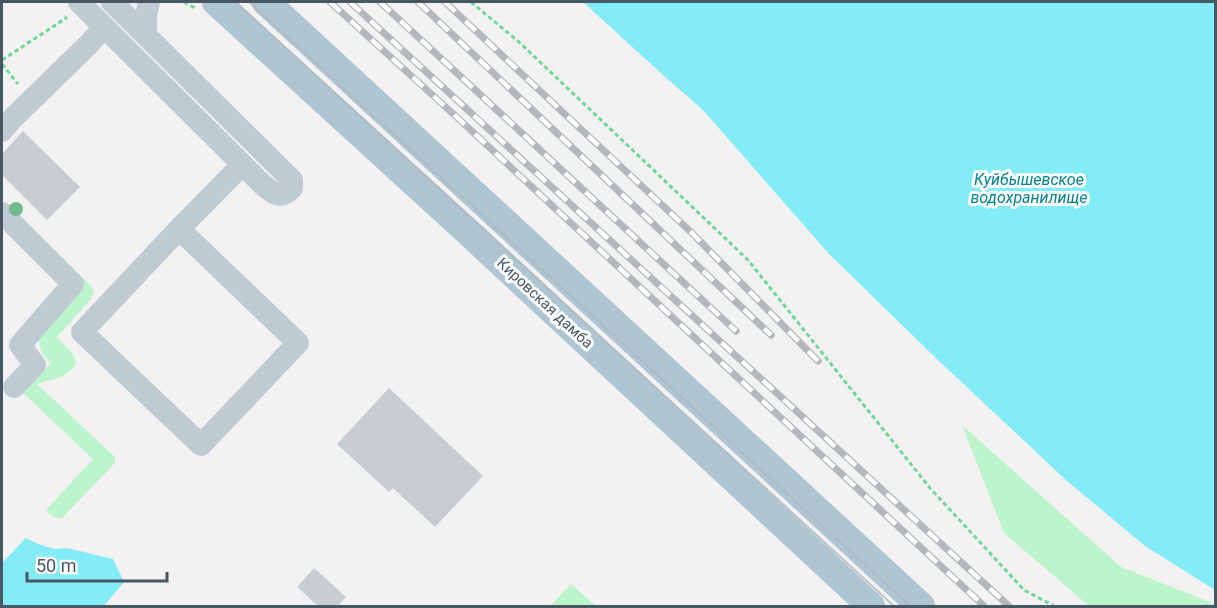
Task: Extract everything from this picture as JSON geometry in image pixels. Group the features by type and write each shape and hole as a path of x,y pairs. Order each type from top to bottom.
{"main road":[{"name":"Кировская дамба","path":"216,2 467,231 871,606"},
{"path":"266,2 921,606"}],"lane":[{"path":"81,3 262,184 274,194 281,196 287,193 292,188 292,180 112,2"},
{"path":"146,34 149,2"},
{"path":"2,131 12,118 104,27"},
{"path":"179,229 298,343 201,445 82,332 179,229 242,165"},
{"path":"2,213 73,284 20,345 35,365 14,387"}],"path":[{"path":"471,2 519,42 748,260 930,488 1024,590 1054,606"},
{"path":"9,73 2,62 54,26 81,3"}],"green space":[{"path":"54,249 94,291 91,299 57,337 72,353 77,363 64,376 37,384 115,457 115,463 62,518 49,514 46,510 93,459 23,393 51,363 41,350 40,334 85,285 52,253"},
{"path":"962,425 1121,567 1215,604 1215,606 1089,606 1004,533"},
{"path":"571,584 596,606 550,606"}],"water":[{"name":"Куйбышевское водохранилище","path":"583,2 1215,2 1215,590 1145,546 1067,481 829,254 703,110"},
{"path":"26,538 55,549 67,548 113,559 124,582 104,606 2,606 2,563"}],"building":[{"path":"23,131 80,187 47,220 2,175 2,154"},
{"path":"389,388 483,476 435,527 393,488 389,492 337,444"},
{"path":"314,568 346,597 338,606 318,606 297,587"}],"tram line":[{"path":"236,2 894,606"},
{"path":"249,2 910,606"}],"railway":[{"path":"330,2 984,606"},
{"path":"350,2 1009,606"},
{"path":"380,2 736,331"},
{"path":"418,2 771,335"},
{"path":"445,2 692,233 818,361"}]}
